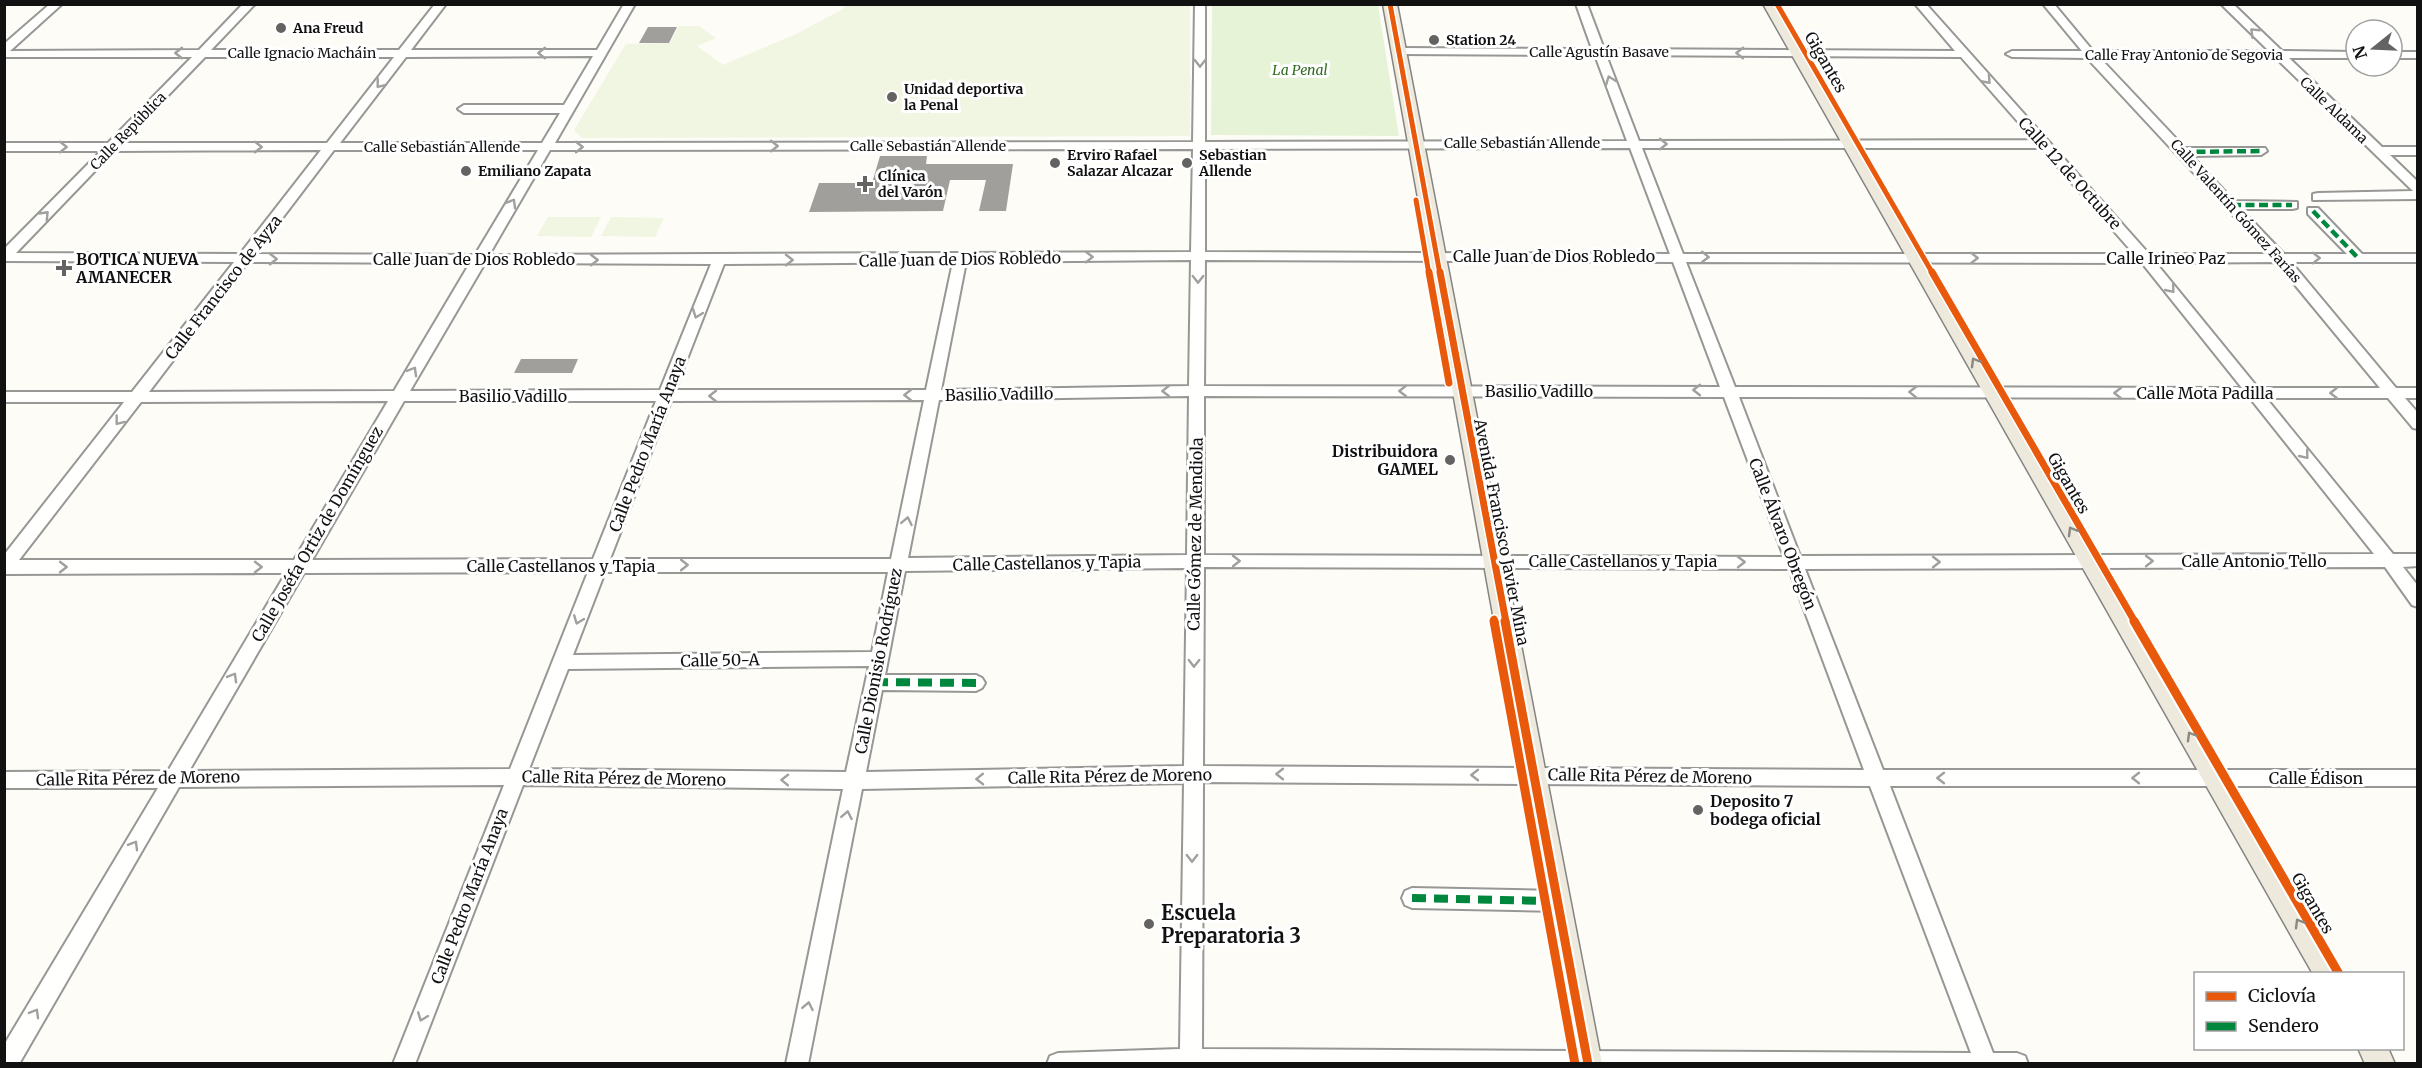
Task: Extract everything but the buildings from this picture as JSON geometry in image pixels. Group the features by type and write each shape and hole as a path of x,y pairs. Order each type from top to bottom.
{"main road":[{"name":"Avenida Francisco Javier Mina","path":"1390,4 1588,1062"},
{"path":"1770,4 2327,972"},
{"path":"2373,1050 2381,1064"}],"street":[{"path":"4,52 57,4"},
{"name":"Calle República","path":"5,257 250,4"},
{"name":"Calle Francisco de Ayza","path":"5,567 246,259 441,4"},
{"name":"Calle Joséfa Ortiz de Domínguez","path":"6,1064 630,4"},
{"name":"Calle Gómez de Mendiola","path":"1191,1062 1200,4"},
{"name":"Calle Álvaro Obregón","path":"1581,4 1986,1063"},
{"name":"Calle 12 de Octubre","path":"1920,4 2145,258 2389,560 2418,600"},
{"name":"Calle Valentín Gómez Farías","path":"2048,4 2091,55 2280,258 2418,424"},
{"name":"Calle Aldama","path":"2226,4 2418,189"},
{"name":"Calle Agustín Basave","path":"1399,51 1799,53"},
{"name":"Calle Ignacio Macháin","path":"4,52 600,53"},
{"path":"1799,53 1964,54"},
{"name":"Calle Fray Antonio de Segovia","path":"2012,54 2344,55"},
{"path":"464,109 567,109"},
{"name":"Calle Sebastián Allende","path":"4,147 1416,143 2045,144"},
{"path":"2183,152 2261,151"},
{"path":"2377,151 2418,151"},
{"path":"2318,197 2418,195"},
{"path":"2232,205 2292,205"},
{"path":"2313,211 2358,258"},
{"name":"Calle Juan de Dios Robledo","path":"5,257 719,260 1437,255 1915,259"},
{"name":"Calle Irineo Paz","path":"1915,259 2418,258"},
{"name":"Calle Dionisio Rodríguez","path":"796,1064 960,259"},
{"name":"Calle Pedro María Anaya","path":"404,1064 719,260"},
{"name":"Basilio Vadillo","path":"4,397 932,395 1197,391 1728,390 1993,393"},
{"name":"Calle Mota Padilla","path":"1993,393 2418,393"},
{"name":"Calle Castellanos y Tapia","path":"5,567 898,565 1493,560 1794,563 2090,562"},
{"name":"Calle Antonio Tello","path":"2090,562 2418,560"},
{"name":"Calle 50-A","path":"561,662 879,658"},
{"path":"874,682 976,683"},
{"name":"Calle Rita Pérez de Moreno","path":"4,780 174,777 516,777 854,781 1192,774 2215,778"},
{"name":"Calle Édison","path":"2215,778 2418,778"},
{"path":"1412,898 1557,901"},
{"path":"1058,1064 1191,1062 2017,1064"}],"green space":[{"name":"Unidad deportiva la Penal","path":"845,5 1190,5 1190,136 582,138 574,130 626,44 670,43 679,26 699,26 716,38 697,46 723,65 796,34 843,9"},
{"name":"La Penal","path":"1212,5 1378,5 1399,136 1211,135"},
{"path":"548,217 601,217 591,237 537,236"},
{"path":"611,217 664,218 655,237 601,236"}],"marked path":[{"path":"2183,152 2261,151"},
{"path":"2232,205 2292,205"},
{"path":"2313,211 2358,258"},
{"path":"874,682 976,683"},
{"path":"1412,898 1551,901"}],"cycle path":[{"path":"1390,4 1588,1064"},
{"name":"Gigantes","path":"1777,4 2338,972"},
{"path":"1416,200 1449,383"},
{"path":"1494,619 1575,1064"}],"place":[{"name":"Ana Freud","path":"281,28"},
{"name":"Station 24","path":"1434,40"},
{"name":"Unidad deportiva la Penal","path":"892,97"},
{"name":"Erviro Rafael Salazar Alcazar","path":"1055,163"},
{"name":"Sebastian Allende","path":"1187,163"},
{"name":"Emiliano Zapata","path":"466,171"},
{"name":"Clínica del Varón","path":"865,184"},
{"name":"BOTICA NUEVA AMANECER","path":"64,268"},
{"name":"Distribuidora GAMEL","path":"1450,460"},
{"name":"Deposito 7 bodega oficial","path":"1698,810"},
{"name":"Escuela Preparatoria 3","path":"1149,924"}]}
